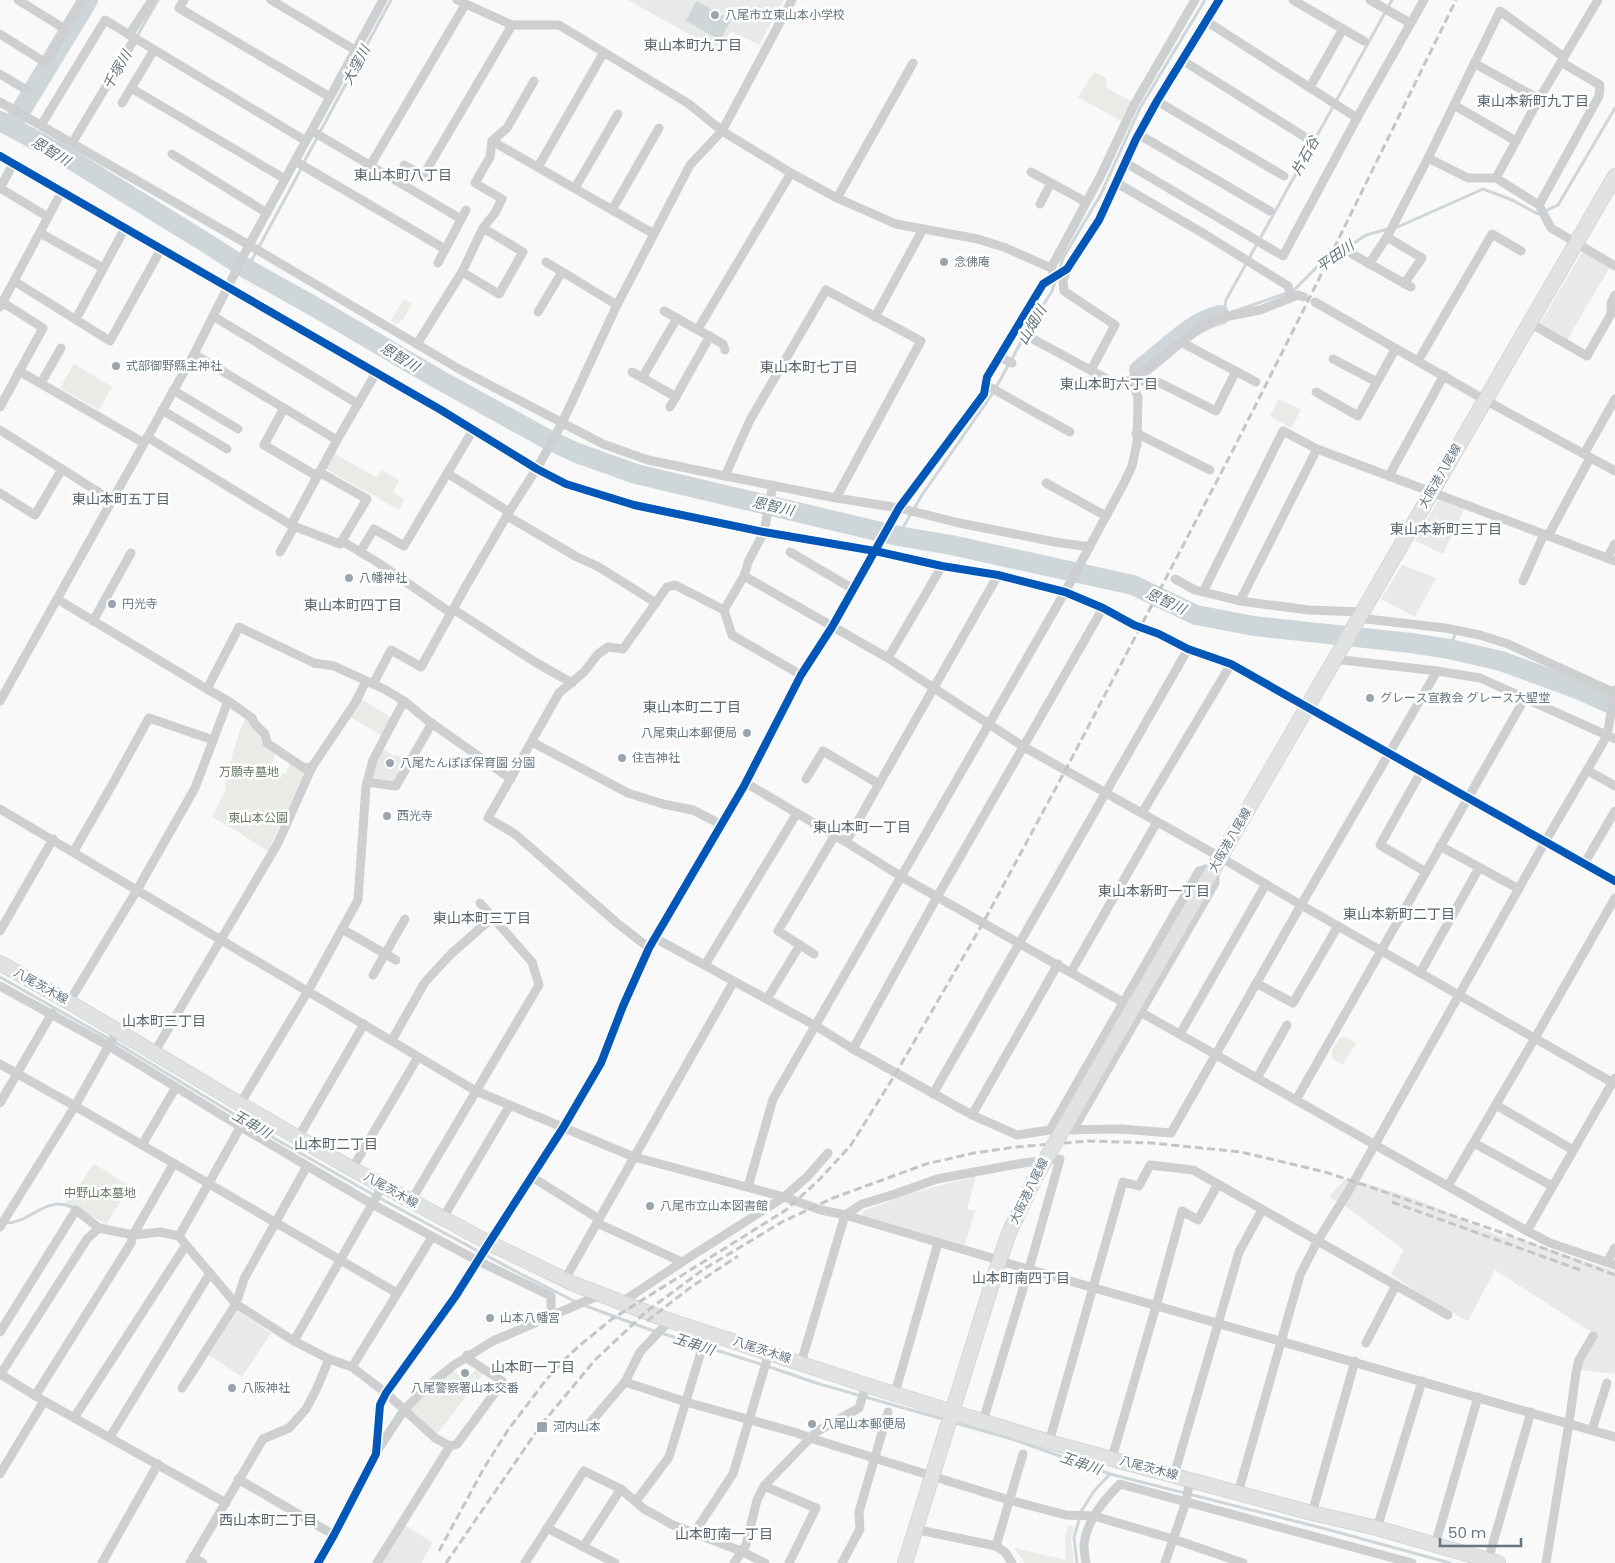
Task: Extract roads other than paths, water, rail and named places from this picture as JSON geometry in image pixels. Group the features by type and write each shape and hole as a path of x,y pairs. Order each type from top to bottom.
{"main road":[{"name":"大阪港八尾線","path":"905,1563 914,1529 993,1280 1009,1232 1021,1205 1134,1005 1615,176"},
{"name":"八尾茨木線","path":"0,963 69,1002 112,1039 154,1053 244,1116 298,1138 352,1169 377,1196 411,1201 487,1245 564,1280 670,1320 800,1363 865,1387 895,1393 950,1419 983,1421 1049,1442 1174,1475 1188,1492 1238,1493 1377,1528 1487,1561"}],"street":[{"path":"18,0 65,29"},
{"path":"0,34 46,63 82,0"},
{"path":"74,140 152,0"},
{"path":"184,0 179,8 330,97"},
{"path":"271,0 355,50"},
{"path":"154,1053 278,843 312,767 391,650 421,666 561,425 617,305 690,165 722,130 792,0"},
{"path":"1058,272 1086,202 1134,105 1195,0"},
{"path":"1070,432 991,388 987,377 1006,360 1022,333 1043,284 1058,272 1099,220 1138,134 1219,0"},
{"path":"1292,0 1364,41"},
{"path":"1370,0 1382,3 1410,23"},
{"path":"1126,163 1283,256 1357,118 1424,0"},
{"path":"1496,178 1539,99 1598,0"},
{"path":"0,701 194,354 228,286 355,50 378,2"},
{"path":"370,166 461,2 512,25 559,25 689,104 722,130 791,173 837,198 896,224 978,239 1006,248 1058,272 1063,280 1064,291 1115,325 1091,370"},
{"path":"1369,264 1390,232 1500,11 1563,60 1600,85 1600,96 1542,209"},
{"path":"43,122 104,20 306,141"},
{"path":"1206,22 1357,118"},
{"path":"404,165 423,176 512,25"},
{"path":"1310,88 1343,29"},
{"path":"122,103 154,50"},
{"path":"538,167 604,52"},
{"path":"1182,60 1308,139"},
{"path":"837,198 913,63"},
{"path":"1474,63 1539,99"},
{"path":"0,74 28,91"},
{"path":"417,344 462,272 483,228 495,213 502,199 475,183 490,157 492,141 507,128 534,81"},
{"path":"131,88 285,179"},
{"path":"1157,101 1284,176"},
{"path":"0,102 251,246 459,369 561,425 603,444 648,460 773,488 905,511 1037,539 1090,547"},
{"path":"1454,105 1516,141"},
{"path":"575,188 618,114"},
{"path":"612,210 659,128"},
{"path":"312,131 461,219"},
{"path":"1138,134 1270,211"},
{"path":"492,141 654,234"},
{"path":"172,154 267,213"},
{"path":"0,156 228,286 566,484 634,505 1067,589 1134,625 1159,634 1188,649 1231,664 1615,881"},
{"path":"1428,158 1468,178 1496,178 1542,209 1551,228 1615,266"},
{"path":"295,161 445,249"},
{"path":"13,164 0,188 48,217"},
{"path":"1032,172 1086,202"},
{"path":"698,330 791,173"},
{"path":"1040,204 1051,183"},
{"path":"1117,183 1288,286 1291,297"},
{"path":"0,407 42,328 1,305 62,191"},
{"path":"438,263 466,210"},
{"path":"76,320 124,228"},
{"path":"462,272 498,294 523,252 483,228"},
{"path":"875,317 923,229"},
{"path":"1352,254 1408,286 1422,258 1390,232"},
{"path":"40,233 103,268"},
{"path":"1418,361 1492,234 1521,251"},
{"path":"14,281 110,340 161,249"},
{"path":"546,262 617,305"},
{"path":"538,312 562,272"},
{"path":"725,476 750,420 826,290 921,342 836,498"},
{"path":"1022,333 1118,385 1131,380 1199,328 1214,319 1260,310 1298,295 1304,297"},
{"path":"1530,323 1587,356 1611,314 1611,303 1615,295"},
{"path":"1315,302 1615,472"},
{"path":"664,311 723,344 725,350"},
{"path":"213,316 358,404"},
{"path":"642,378 677,318"},
{"path":"670,407 710,336"},
{"path":"1181,342 1256,382"},
{"path":"41,384 62,348"},
{"path":"1316,392 1358,416 1396,348"},
{"path":"194,354 337,440"},
{"path":"1334,359 1377,382"},
{"path":"19,371 146,440 292,526 340,544 366,499 264,445 284,408"},
{"path":"632,372 676,396"},
{"path":"1131,380 1160,382 1216,411 1236,372"},
{"path":"280,552 318,474 376,373"},
{"path":"1389,476 1444,375"},
{"path":"748,1187 773,1099 1067,589 1132,466 1137,443 1138,396 1131,380"},
{"path":"376,1454 380,1405 386,1393 455,1297 564,1128 601,1063 622,1006 649,948 746,783 801,675 876,551 984,394 991,388"},
{"path":"174,390 238,428"},
{"path":"1523,581 1615,399"},
{"path":"162,410 227,449"},
{"path":"0,430 111,500"},
{"path":"360,552 374,528 404,546 473,430"},
{"path":"1203,592 1283,431 1317,450 1611,559 1615,544"},
{"path":"1136,433 1210,470"},
{"path":"1240,601 1317,450"},
{"path":"0,493 35,515 62,469"},
{"path":"447,473 577,558 599,567 656,603"},
{"path":"1046,483 1106,516"},
{"path":"724,610 744,576 749,560 764,529 773,488"},
{"path":"342,541 452,611 572,683"},
{"path":"790,552 854,589"},
{"path":"93,620 131,553"},
{"path":"888,658 942,566"},
{"path":"744,576 888,658 1024,747 1142,813 1218,862 1266,884 1614,1082 1527,1231"},
{"path":"846,842 998,576"},
{"path":"1175,579 1195,590 1240,601 1360,615 1445,628 1499,641 1615,692 1611,738 1587,770 1545,842 1375,1144 1318,1240 1300,1275 1238,1493"},
{"path":"649,948 617,923 515,834 488,818 559,694 584,672 598,654 608,647 623,649 668,587 675,585 724,610 732,635 801,675"},
{"path":"57,599 228,701 252,718 254,723 265,734 267,743 304,768 312,767"},
{"path":"852,1049 1103,608"},
{"path":"207,689 239,627 314,663 334,666 384,689 404,701 511,779"},
{"path":"933,1094 1188,649"},
{"path":"1334,660 1437,671 1480,678 1611,738"},
{"path":"1142,813 1231,664"},
{"path":"655,938 816,1026 852,1049 933,1094 972,1115 1017,1135 1050,1130 1121,1128 1171,1133 1300,905 1437,671"},
{"path":"1296,1100 1524,698"},
{"path":"69,1002 137,890 195,788 228,701"},
{"path":"179,1236 358,900 361,838 367,782 373,760 404,701"},
{"path":"74,851 149,718 213,740"},
{"path":"367,782 396,786 432,723"},
{"path":"532,742 628,793 662,804 693,810 722,825"},
{"path":"806,779 823,752 879,784"},
{"path":"1587,770 1615,786"},
{"path":"1421,772 1380,845 1426,872"},
{"path":"746,783 902,877 1020,944 1134,1005 1180,1034 1527,1231 1550,1243 1611,1264 1615,1248"},
{"path":"0,809 476,1090 634,1157 784,1197 821,1210 845,1215 992,1258"},
{"path":"1584,864 1615,811"},
{"path":"705,965 797,813"},
{"path":"1071,972 1157,822"},
{"path":"814,954 778,930 834,835"},
{"path":"0,931 53,839"},
{"path":"1440,846 1518,889"},
{"path":"1420,973 1479,868"},
{"path":"1180,1034 1266,884"},
{"path":"1448,1186 1615,898"},
{"path":"411,1201 538,985 532,962 480,903"},
{"path":"392,1040 425,982 450,954 493,917"},
{"path":"373,975 406,919"},
{"path":"1256,983 1293,1003 1338,926"},
{"path":"342,929 396,960"},
{"path":"767,1000 800,944"},
{"path":"972,1115 1058,964"},
{"path":"564,1280 734,981"},
{"path":"0,986 52,1013 112,1039 176,1087 244,1116 307,1166 377,1196 432,1237 552,1296 551,1316"},
{"path":"1073,1130 1134,1005"},
{"path":"1050,1130 1134,1005"},
{"path":"0,1103 52,1013"},
{"path":"298,1138 364,1024"},
{"path":"1258,1078 1287,1025"},
{"path":"0,1227 75,1106 112,1039"},
{"path":"352,1169 418,1056"},
{"path":"0,1064 397,1293"},
{"path":"142,1145 176,1087"},
{"path":"443,1218 510,1105"},
{"path":"1496,1105 1573,1150"},
{"path":"1474,1143 1552,1186"},
{"path":"622,1302 784,1197 807,1177 828,1153"},
{"path":"800,1363 845,1215 862,1204 937,1179 1023,1163 1060,1159 983,1421"},
{"path":"36,1396 131,1243 174,1163"},
{"path":"1049,1442 1123,1182 1139,1186 1150,1165 1193,1170 1448,1315"},
{"path":"182,1388 236,1304 244,1279 307,1166"},
{"path":"532,1177 598,1221 682,1262"},
{"path":"1112,1458 1182,1211 1198,1220 1218,1184"},
{"path":"294,1341 377,1196"},
{"path":"0,1332 76,1210 99,1228 134,1235 160,1232 179,1236 236,1304 294,1341 329,1359 352,1367 386,1393 435,1438 450,1446"},
{"path":"1174,1475 1239,1252 1262,1210"},
{"path":"99,1228 87,1239 0,1374 44,1401 226,1503"},
{"path":"352,1367 432,1237"},
{"path":"895,1393 938,1243"},
{"path":"74,1418 186,1245"},
{"path":"1007,1263 1615,1437"},
{"path":"110,1438 210,1273"},
{"path":"1366,1343 1396,1285"},
{"path":"318,1563 376,1454 404,1410 441,1374 467,1355 500,1338 602,1294"},
{"path":"590,1423 625,1382 640,1352 670,1320"},
{"path":"636,1501 670,1458 707,1332"},
{"path":"1546,1563 1576,1373 1579,1360 1593,1336"},
{"path":"694,1533 733,1474 769,1353"},
{"path":"377,1563 450,1446 457,1444 502,1383 502,1381 470,1360 467,1355"},
{"path":"203,1563 192,1560 238,1479 263,1439 289,1428 306,1409 329,1359"},
{"path":"1312,1513 1355,1362"},
{"path":"1377,1528 1422,1381"},
{"path":"625,1382 686,1402 797,1433 1009,1500 1066,1515 1094,1516 1173,1539 1243,1563"},
{"path":"1592,1430 1607,1383"},
{"path":"734,1563 746,1545 757,1500 764,1486 816,1432 859,1408 865,1387"},
{"path":"1435,1545 1478,1397"},
{"path":"0,1474 44,1401"},
{"path":"842,1563 860,1529 859,1512 888,1412"},
{"path":"1487,1561 1531,1412"},
{"path":"996,1546 1023,1454"},
{"path":"102,1563 158,1464"},
{"path":"525,1563 584,1472 621,1489 644,1509 673,1525 741,1551 765,1563"},
{"path":"238,1479 334,1535"},
{"path":"1086,1563 1084,1546 1086,1534 1094,1516 1109,1495 1120,1484 1188,1492 1395,1561 1412,1563"},
{"path":"764,1486 816,1508 789,1563"},
{"path":"583,1547 621,1489"},
{"path":"1165,1563 1188,1492"},
{"path":"548,1528 615,1563"},
{"path":"914,1529 996,1546 1005,1552 1012,1563"}],"waterway":[{"path":"11,127 88,0"},
{"name":"千塚川","path":"137,36 158,0"},
{"name":"大窪川","path":"321,130 391,0"},
{"name":"山畑川","path":"1059,271 1063,258 1100,196 1140,108 1205,0"},
{"name":"片石谷","path":"1226,313 1224,314 1226,300 1392,0"},
{"name":"平田川","path":"1232,312 1293,291 1317,267 1366,235 1400,226 1483,189 1512,200 1538,214 1558,205 1615,108"},
{"name":"恩智川","path":"0,121 67,157 247,269 438,379 547,439 577,453 636,474 898,536 951,545 1133,585 1196,615 1254,626 1411,643 1449,649 1501,661 1575,688 1615,706"},
{"name":"大窪川","path":"305,160 317,138"},
{"name":"千塚川","path":"67,157 73,147"},
{"name":"大窪川","path":"247,269 301,169"},
{"name":"山畑川","path":"898,536 922,495 993,393 1052,291 1056,279"},
{"name":"平田川","path":"1139,370 1187,331 1208,319 1220,315"},
{"path":"1449,649 1455,635"},
{"name":"玉串川","path":"0,977 120,1045 265,1133 372,1194 578,1303"},
{"path":"5,1223 14,1222 54,1205 62,1204 72,1207"},
{"name":"玉串川","path":"583,1305 651,1330 816,1383 946,1420"},
{"name":"玉串川","path":"952,1422 1015,1440 1110,1474 1450,1563"},
{"path":"1077,1563 1074,1537 1082,1510 1094,1491 1110,1474"}],"railway":[{"path":"439,1551 484,1468 508,1430 562,1362 612,1319 786,1210 818,1181 851,1145 896,1073 983,923 1065,771 1232,452 1456,0"},
{"path":"446,1563 541,1425 595,1360 647,1311 704,1269 782,1222 833,1198 926,1164 974,1153 1016,1147 1088,1141 1152,1143 1241,1152 1325,1172 1503,1233 1615,1275"},
{"path":"1392,1202 1583,1271"},
{"path":"647,1321 691,1287 738,1256"}],"place":[{"name":"八尾市立東山本小学校","path":"715,15"},
{"name":"念佛庵","path":"944,262"},
{"name":"式部御野縣主神社","path":"116,366"},
{"name":"八幡神社","path":"349,578"},
{"name":"円光寺","path":"112,604"},
{"name":"グレース宣教会 グレース大聖堂","path":"1370,698"},
{"name":"八尾東山本郵便局","path":"747,733"},
{"name":"住吉神社","path":"622,758"},
{"name":"八尾たんぽぽ保育園 分園","path":"390,763"},
{"name":"西光寺","path":"387,816"},
{"name":"八尾市立山本図書館","path":"650,1206"},
{"name":"山本八幡宮","path":"490,1318"},
{"name":"八尾警察署山本交番","path":"465,1373"},
{"name":"八阪神社","path":"232,1388"},
{"name":"八尾山本郵便局","path":"812,1424"},
{"name":"河内山本","path":"542,1427"}],"district":[{"name":"東山本町九丁目","path":"693,45"},
{"name":"東山本新町九丁目","path":"1533,101"},
{"name":"東山本町八丁目","path":"403,175"},
{"name":"東山本町七丁目","path":"809,367"},
{"name":"東山本町六丁目","path":"1109,384"},
{"name":"東山本町五丁目","path":"121,499"},
{"name":"東山本新町三丁目","path":"1446,529"},
{"name":"東山本町四丁目","path":"353,605"},
{"name":"東山本町二丁目","path":"692,707"},
{"name":"東山本町一丁目","path":"862,827"},
{"name":"東山本新町一丁目","path":"1154,891"},
{"name":"東山本新町二丁目","path":"1399,914"},
{"name":"東山本町三丁目","path":"482,918"},
{"name":"山本町三丁目","path":"164,1021"},
{"name":"山本町二丁目","path":"336,1144"},
{"name":"山本町南四丁目","path":"1021,1278"},
{"name":"山本町一丁目","path":"533,1367"},
{"name":"西山本町二丁目","path":"268,1520"},
{"name":"山本町南一丁目","path":"724,1534"}],"park label":[{"name":"万願寺墓地","path":"249,772"},
{"name":"東山本公園","path":"258,818"},
{"name":"中野山本墓地","path":"100,1193"}]}
